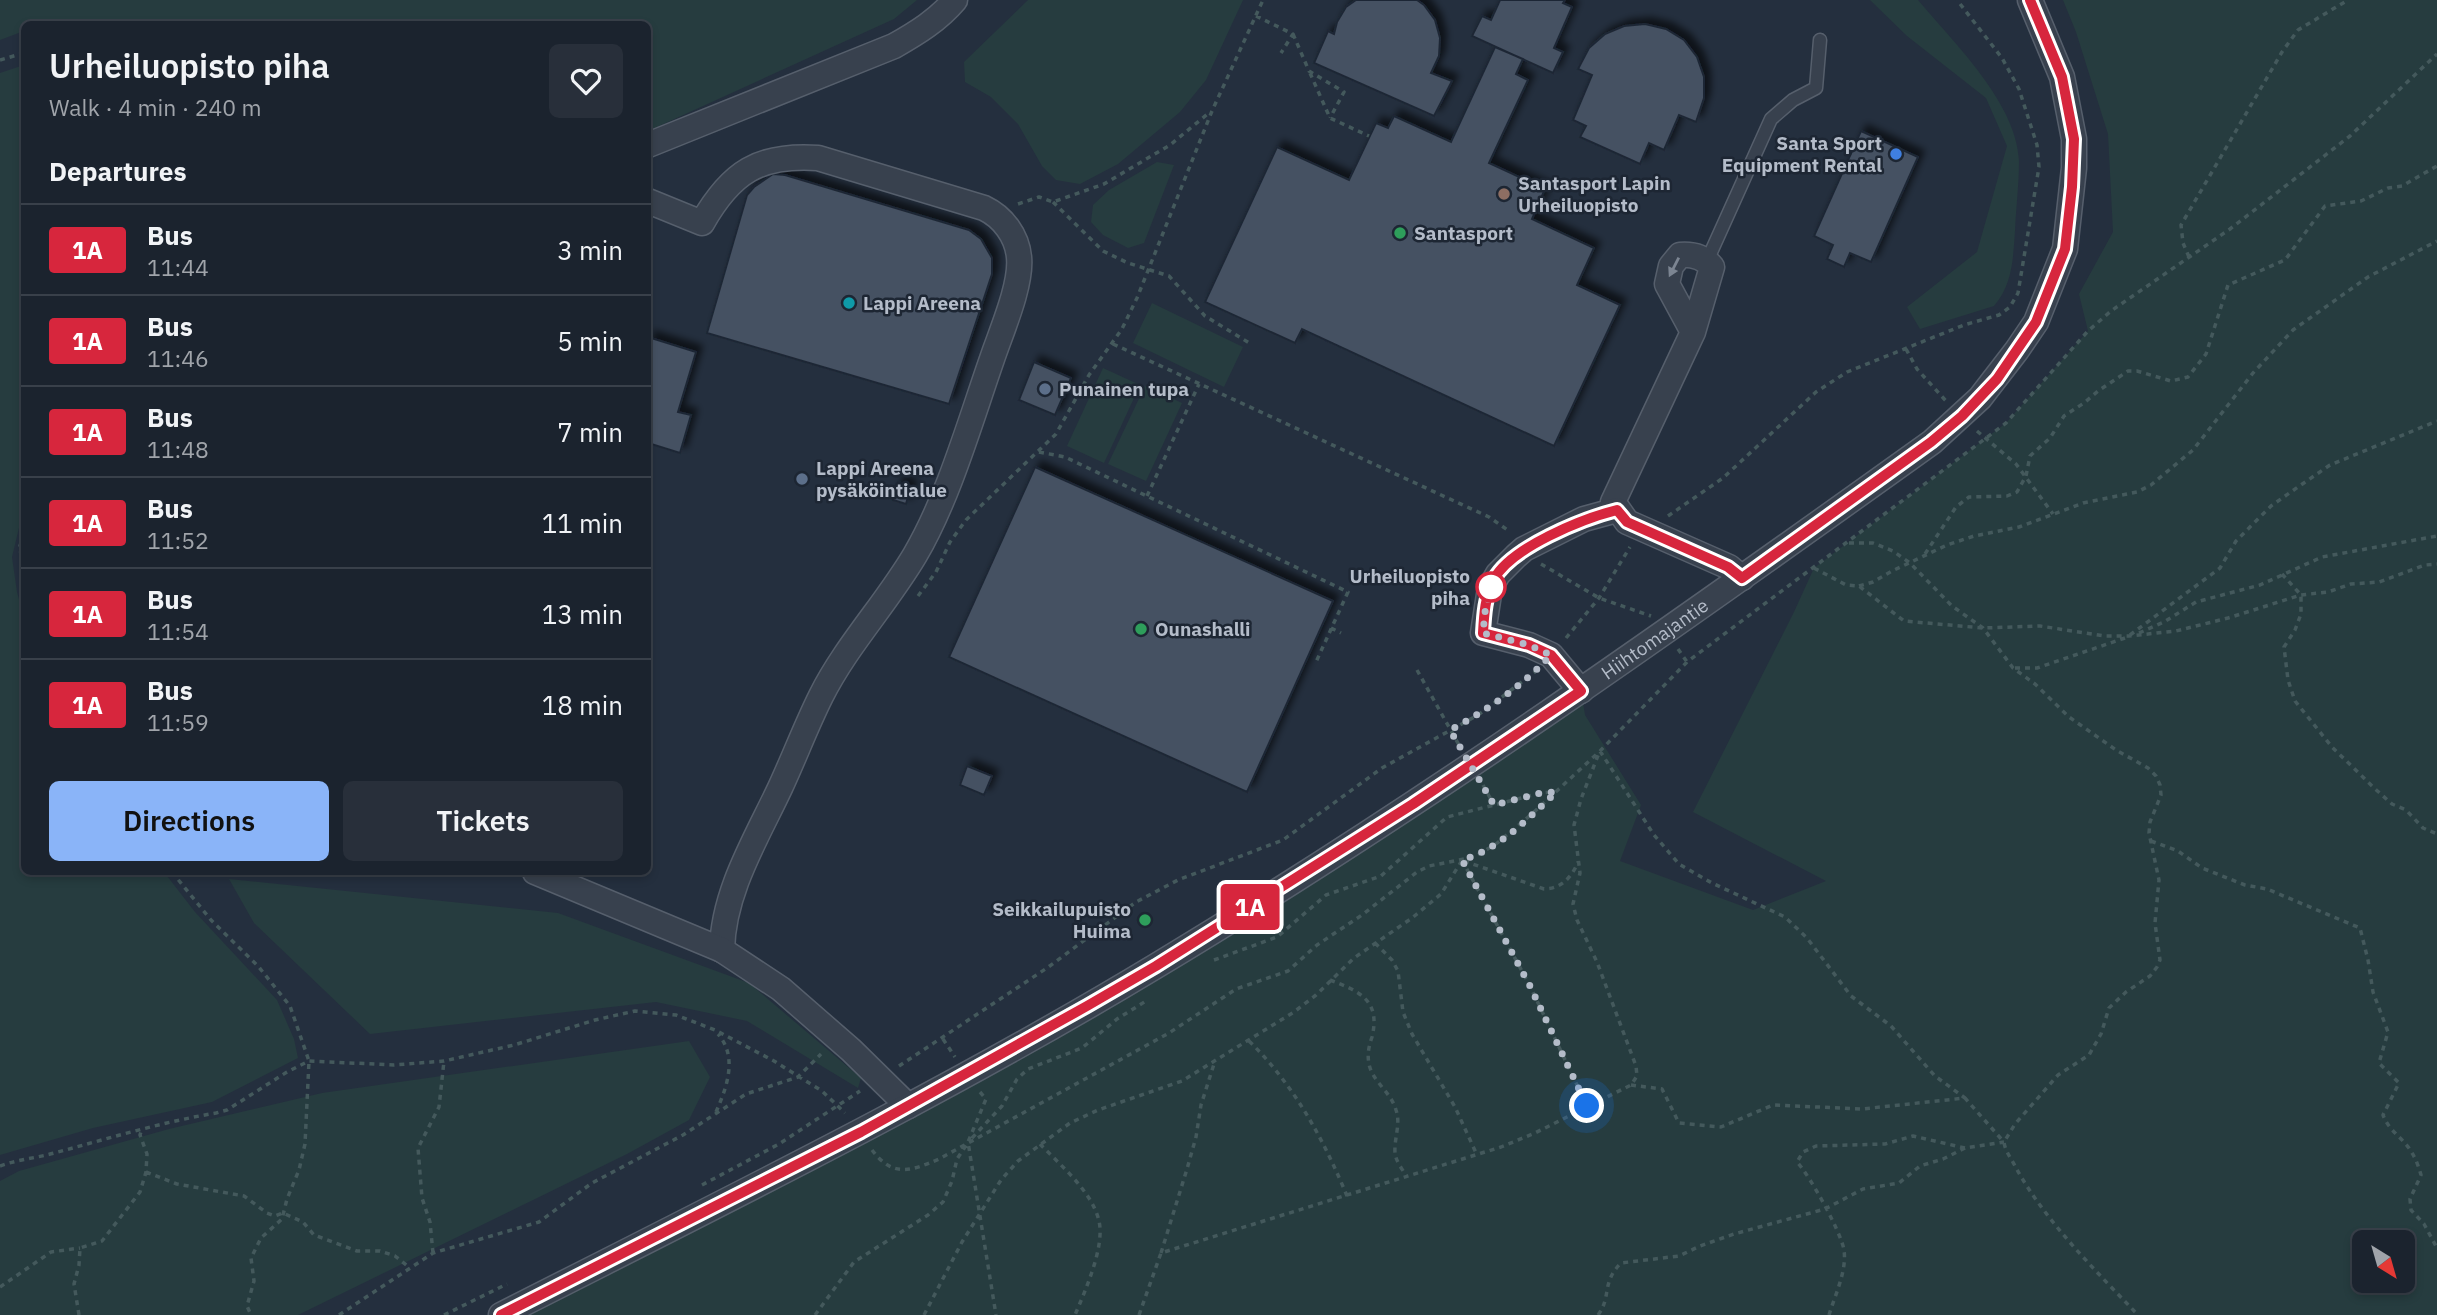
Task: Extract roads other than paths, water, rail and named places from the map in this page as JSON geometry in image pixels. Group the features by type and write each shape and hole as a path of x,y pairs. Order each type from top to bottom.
{"street":[{"path":"651,144 894,46 921,30 955,0"},
{"name":"Hiihtomajantie","path":"501,1315 861,1132 1156,966 1402,812 1581,691 1931,442 1962,416 1997,379 2036,322 2065,249 2072,194 2074,139 2062,77 2030,0"},
{"path":"651,202 702,222 716,198 737,177 773,159 794,156 818,158 984,208 998,215 1012,233 1019,258 1018,276 1003,327 961,450 928,531 916,554 822,695 729,900 722,950"},
{"path":"1693,332 1667,284 1671,266 1680,255 1690,254 1707,261 1712,267 1693,332 1613,502 1627,522 1728,567 1742,578"},
{"path":"1581,691 1551,655 1529,645 1483,633 1488,595 1495,578 1524,549 1584,519 1617,510"},
{"path":"543,875 722,950 781,989 838,1038 908,1106"}],"lane":[{"path":"1707,261 1771,119 1793,100 1816,88 1820,40"}],"place":[{"name":"Santa Sport Equipment Rental","path":"1896,154"},
{"name":"Santasport Lapin Urheiluopisto","path":"1504,194"},
{"name":"Santasport","path":"1400,233"},
{"name":"Lappi Areena","path":"849,303"},
{"name":"Punainen tupa","path":"1045,389"},
{"name":"Lappi Areena pysäköintialue","path":"802,479"},
{"name":"Urheiluopisto piha","path":"1491,587"},
{"name":"Ounashalli","path":"1141,629"},
{"name":"Seikkailupuisto Huima","path":"1145,920"}]}
